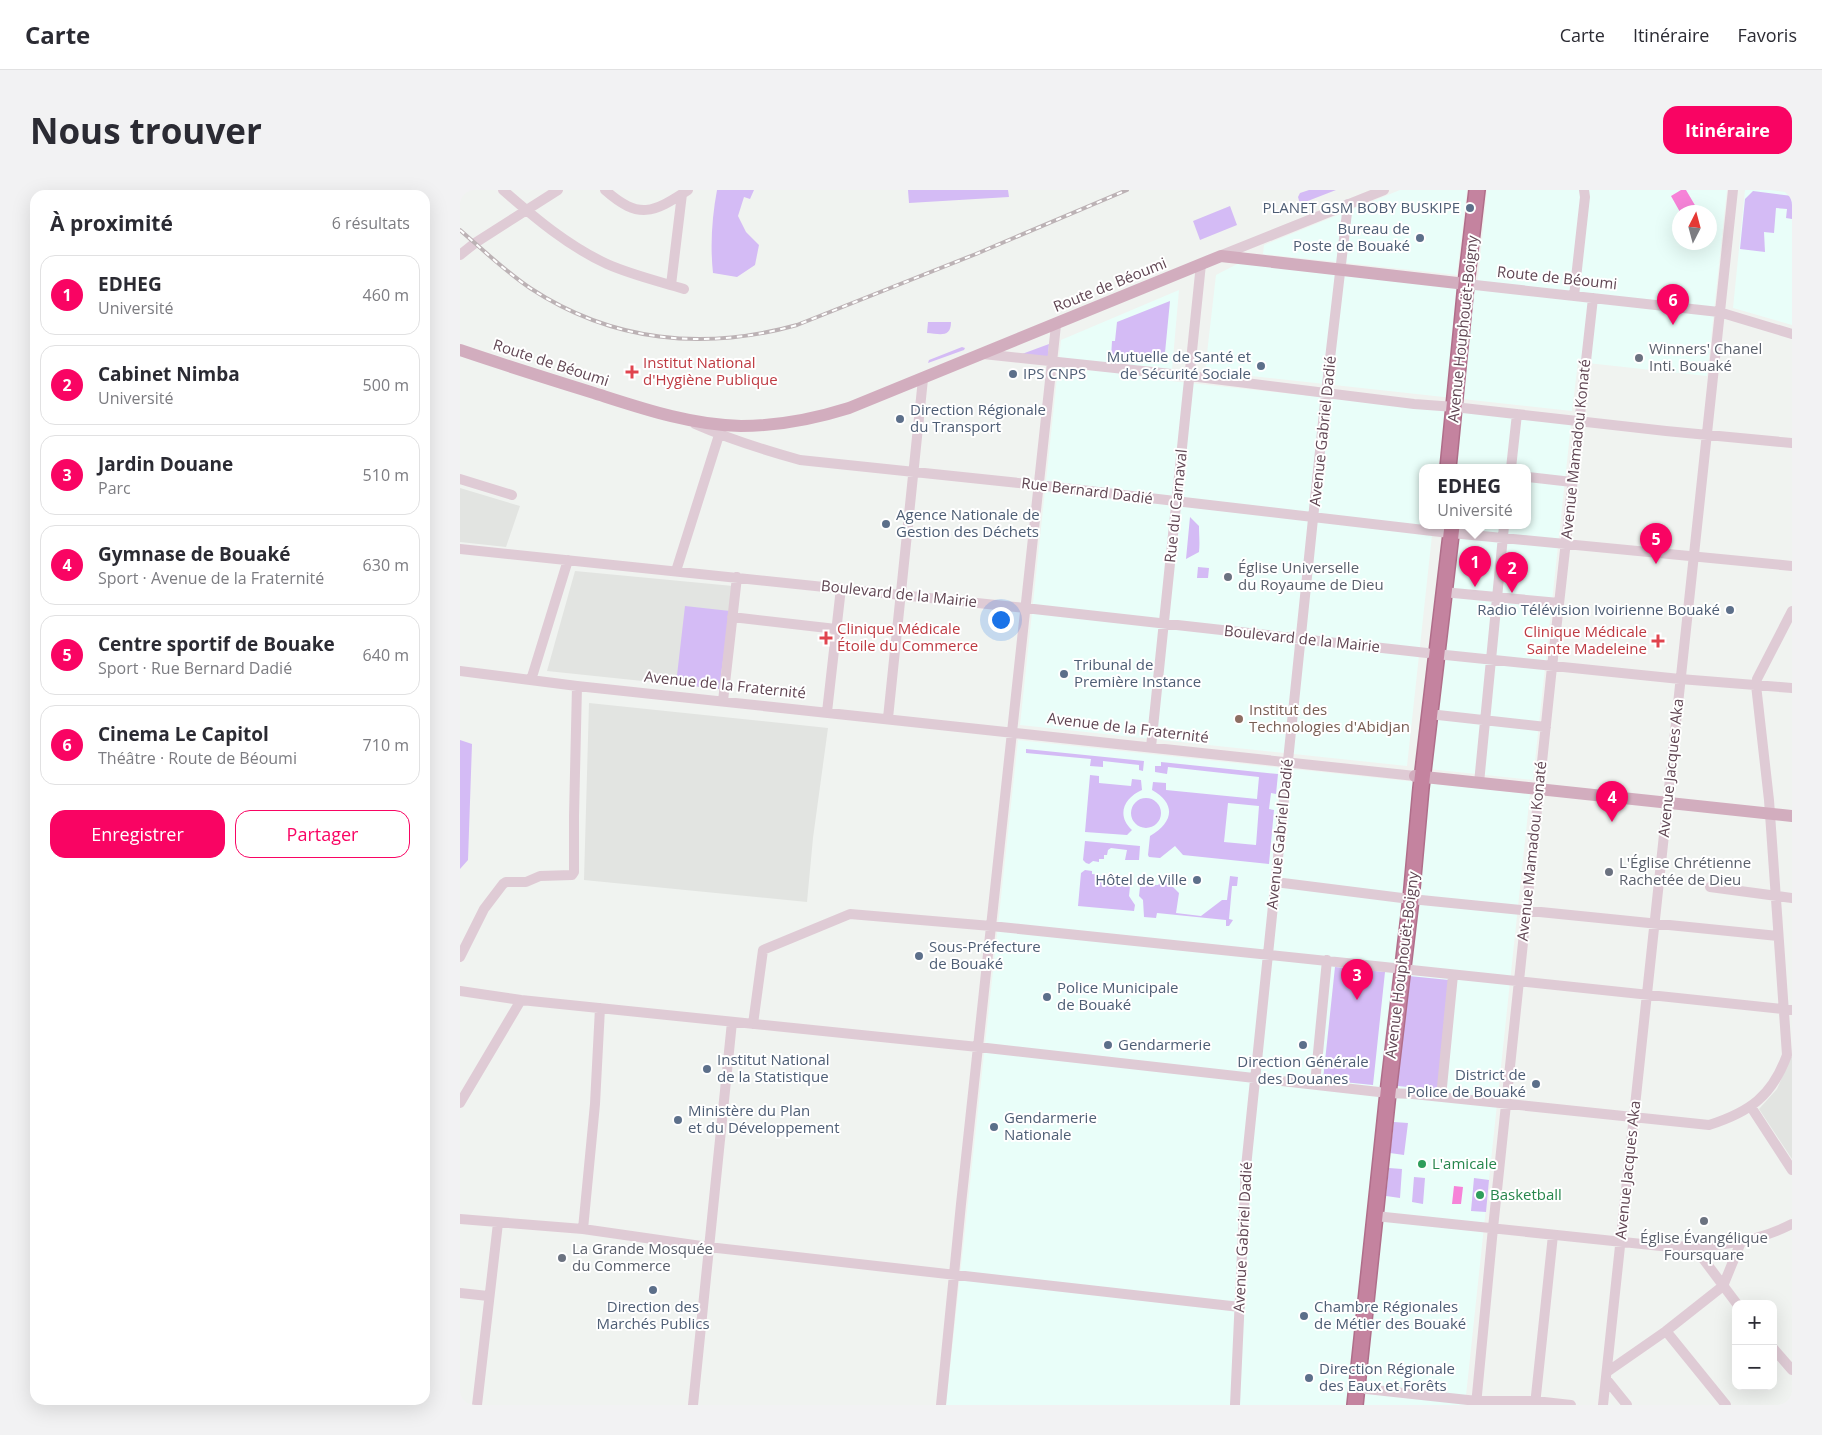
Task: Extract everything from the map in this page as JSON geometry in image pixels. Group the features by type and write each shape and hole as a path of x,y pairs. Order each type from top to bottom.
{"highway":[{"name":"Avenue Houphouët-Boigny","path":"1457,464 1459,408 1477,190"},
{"name":"Avenue Houphouët-Boigny","path":"1470,285 1486,190"},
{"name":"Avenue Houphouët-Boigny","path":"1449,464 1459,408"},
{"name":"Avenue Houphouët-Boigny","path":"1419,776 1430,714 1432,654 1443,592 1446,529"},
{"name":"Avenue Houphouët-Boigny","path":"1348,1405 1446,529"},
{"name":"Avenue Houphouët-Boigny","path":"1356,1405 1375,1216 1384,1092"}],"main road":[{"name":"Route de Béoumi","path":"460,350 612,399 686,420 740,426 784,423 818,418 849,408 1221,256 1470,285"},
{"name":"Avenue de la Fraternité","path":"1419,776 1792,816"}],"street":[{"path":"503,190 564,240 606,263 641,277 684,289"},
{"path":"460,255 475,243 558,190"},
{"path":"605,190 628,208 640,210 655,209 685,192"},
{"path":"1221,256 1384,190"},
{"path":"1574,296 1585,197 1584,190"},
{"name":"Avenue Jacques Aka","path":"1603,1405 1733,190"},
{"path":"671,285 685,192"},
{"name":"Avenue Gabriel Dadié","path":"1235,1405 1246,1167 1254,1077 1326,393 1348,204"},
{"name":"Rue du Carnaval","path":"1151,748 1202,264"},
{"name":"Route de Béoumi","path":"1470,285 1719,312 1792,334"},
{"name":"Avenue Mamadou Konaté","path":"1476,1403 1526,910 1578,421 1593,298"},
{"path":"941,1405 1056,325"},
{"path":"983,354 1459,408 1792,443"},
{"path":"888,718 923,379"},
{"path":"1511,464 1517,414"},
{"name":"Rue Bernard Dadié","path":"686,420 762,450 800,460 1314,517 1419,527"},
{"path":"676,571 719,434"},
{"path":"1531,477 1572,482"},
{"path":"460,479 512,495"},
{"name":"Rue Bernard Dadié","path":"1446,529 1503,538 1792,566"},
{"path":"1479,783 1504,529"},
{"name":"Boulevard de la Mairie","path":"460,549 841,588 1552,667 1792,688"},
{"path":"531,680 568,560"},
{"path":"723,701 737,577"},
{"path":"826,712 841,588"},
{"path":"1443,592 1559,603"},
{"path":"460,991 521,1000 1710,1125 1732,1118 1751,1107 1764,1096 1782,1070 1787,1055 1788,1010 1778,936 1770,813 1756,685 1759,674 1792,611"},
{"path":"732,617 836,629"},
{"name":"Avenue de la Fraternité","path":"460,671 578,686 1419,776"},
{"path":"460,957 484,909 503,884 506,882 526,882 540,876 572,875 574,872 578,686"},
{"path":"1430,714 1546,727"},
{"path":"1274,882 1406,898 1778,936"},
{"path":"1710,887 1792,898"},
{"path":"753,1024 763,950 850,914 991,926 1327,960 1788,1010"},
{"path":"1315,1084 1327,960"},
{"path":"1441,1097 1453,975"},
{"path":"460,1104 521,1000"},
{"path":"583,1229 595,1104 600,1008"},
{"path":"693,1405 732,1022"},
{"path":"1751,1107 1792,1170"},
{"path":"1375,1216 1695,1248 1742,1242 1781,1230 1792,1224"},
{"path":"460,1219 583,1229 708,1247 1240,1308"},
{"path":"477,1405 488,1296 498,1223"},
{"path":"1535,1403 1552,1235"},
{"path":"1627,1405 1606,1376 1723,1286 1742,1242"},
{"path":"1695,1248 1734,1300"},
{"path":"460,1293 488,1296"},
{"path":"1666,1331 1726,1405"},
{"path":"1777,1353 1792,1370"},
{"path":"1357,1388 1476,1403 1571,1405"}],"shaded area":[{"path":"717,190 754,190 750,199 744,197 738,216 746,232 759,245 755,265 737,277 713,273 712,231"},
{"path":"908,190 1008,190 1009,197 909,203"},
{"path":"1309,190 1336,190 1300,204 1298,197 1300,193"},
{"path":"1400,190 1467,190 1457,275 1263,254 1264,245"},
{"path":"1487,190 1727,190 1707,376 1578,362 1572,411 1205,371 1216,275 1239,263 1477,289"},
{"path":"1681,190 1686,190 1695,205 1676,205 1671,196"},
{"path":"1745,190 1770,190 1792,193 1792,325 1733,308"},
{"path":"1753,191 1792,196 1792,219 1786,218 1787,209 1776,208 1774,233 1764,232 1765,252 1740,249 1745,199"},
{"path":"1230,206 1237,225 1200,240 1193,221"},
{"path":"1179,290 1171,381 1445,410 1439,464 1419,464 1419,529 1433,529 1407,766 1020,725 1061,340"},
{"path":"1170,301 1164,363 1111,358 1112,341 1115,341 1117,322"},
{"path":"928,322 951,322 951,327 944,334 927,333"},
{"path":"1049,344 1048,357 1022,354"},
{"path":"962,347 965,348 964,350 928,363 929,360"},
{"path":"1458,412 1571,424 1533,780 1419,768 1446,529 1531,529 1531,464 1452,464"},
{"path":"460,488 520,506 506,547 460,542"},
{"path":"1190,517 1199,526 1199,552 1186,559"},
{"path":"1198,567 1209,568 1208,578 1197,578"},
{"path":"575,571 733,586 719,689 547,671"},
{"path":"685,606 730,611 719,689 676,684"},
{"path":"589,703 828,728 813,838 807,902 584,880"},
{"path":"460,740 472,744 468,860 460,869"},
{"path":"1018,740 1530,794 1465,1405 946,1405"},
{"path":"1026,749 1144,761 1143,771 1139,770 1139,765 1103,761 1103,767 1090,766 1091,759 1026,753"},
{"path":"1161,762 1278,774 1276,794 1271,793 1269,809 1274,810 1269,864 1183,855 1175,846 1160,858 1149,857 1150,836 1164,825 1169,813 1165,801 1152,790 1153,782 1166,783 1166,790 1257,799 1259,777 1168,767 1167,774 1155,772 1155,766 1161,766","holes":["1228,803 1259,806 1256,845 1224,842"]},
{"path":"1090,775 1099,776 1099,783 1131,786 1132,779 1141,780 1142,790 1136,793 1124,807 1124,819 1132,830 1127,835 1085,832"},
{"path":"1146,798 1152,799 1160,807 1160,819 1152,827 1146,828 1140,827 1132,819 1131,813 1132,807 1140,799"},
{"path":"1085,841 1140,846 1139,860 1125,860 1127,850 1111,848 1108,850 1107,855 1104,855 1104,859 1099,859 1099,862 1086,863 1083,860"},
{"path":"1085,870 1092,871 1092,874 1100,875 1102,882 1121,884 1123,876 1131,877 1129,896 1135,905 1134,911 1078,906 1081,873"},
{"path":"1230,876 1238,877 1237,886 1232,886 1229,919 1233,920 1229,926 1226,926 1226,920 1157,913 1156,918 1144,917 1143,900 1139,896 1141,878 1152,879 1153,885 1158,885 1165,878 1170,879 1172,886 1179,893 1176,913 1201,916 1222,900 1227,900"},
{"path":"1335,967 1385,972 1373,1085 1323,1080"},
{"path":"1399,975 1449,980 1438,1090 1388,1085"},
{"path":"1791,1057 1792,1159 1759,1109 1777,1089"},
{"path":"1394,1122 1408,1123 1404,1155 1390,1153"},
{"path":"1389,1168 1402,1169 1400,1198 1386,1196"},
{"path":"1414,1177 1425,1178 1423,1204 1412,1202"},
{"name":"Basketball","path":"1474,1178 1489,1180 1486,1212 1471,1211"},
{"path":"1454,1186 1463,1187 1461,1204 1452,1204"}],"railway":[{"path":"460,230 530,288 561,306 593,320 626,330 659,336 693,339 728,338 797,325 976,254 1127,190"}],"place":[{"name":"PLANET GSM BOBY BUSKIPE","path":"1470,208"},
{"name":"Bureau de Poste de Bouaké","path":"1420,238"},
{"name":"Cinema Le Capitol","path":"1673,325"},
{"name":"Winners' Chanel Inti. Bouaké","path":"1639,358"},
{"name":"Mutuelle de Santé et de Sécurité Sociale","path":"1261,366"},
{"name":"Institut National d'Hygiène Publique","path":"632,372"},
{"name":"IPS CNPS","path":"1013,374"},
{"name":"Direction Régionale du Transport","path":"900,419"},
{"name":"Agence Nationale de Gestion des Déchets","path":"886,524"},
{"name":"Centre sportif de Bouake","path":"1656,564"},
{"name":"Église Universelle du Royaume de Dieu","path":"1228,577"},
{"name":"EDHEG","path":"1475,587"},
{"name":"Cabinet Nimba","path":"1512,593"},
{"name":"Radio Télévision Ivoirienne Bouaké","path":"1730,610"},
{"name":"Clinique Médicale Étoile du Commerce","path":"826,638"},
{"name":"Clinique Médicale Sainte Madeleine","path":"1658,641"},
{"name":"Tribunal de Première Instance","path":"1064,674"},
{"name":"Institut des Technologies d'Abidjan","path":"1239,719"},
{"name":"Gymnase de Bouaké","path":"1612,822"},
{"name":"L'Église Chrétienne Rachetée de Dieu","path":"1609,872"},
{"name":"Hôtel de Ville","path":"1197,880"},
{"name":"Sous-Préfecture de Bouaké","path":"919,956"},
{"name":"Police Municipale de Bouaké","path":"1047,997"},
{"name":"Jardin Douane","path":"1357,1000"},
{"name":"Gendarmerie","path":"1108,1045"},
{"name":"Direction Générale des Douanes","path":"1303,1045"},
{"name":"Institut National de la Statistique","path":"707,1069"},
{"name":"District de Police de Bouaké","path":"1536,1084"},
{"name":"Ministère du Plan et du Développement","path":"678,1120"},
{"name":"Gendarmerie Nationale","path":"994,1127"},
{"name":"L'amicale","path":"1422,1164"},
{"name":"Basketball","path":"1480,1195"},
{"name":"Église Évangélique Foursquare","path":"1704,1221"},
{"name":"La Grande Mosquée du Commerce","path":"562,1258"},
{"name":"Direction des Marchés Publics","path":"653,1290"},
{"name":"Chambre Régionales de Métier des Bouaké","path":"1304,1316"},
{"name":"Direction Régionale des Eaux et Forêts","path":"1309,1378"}]}
